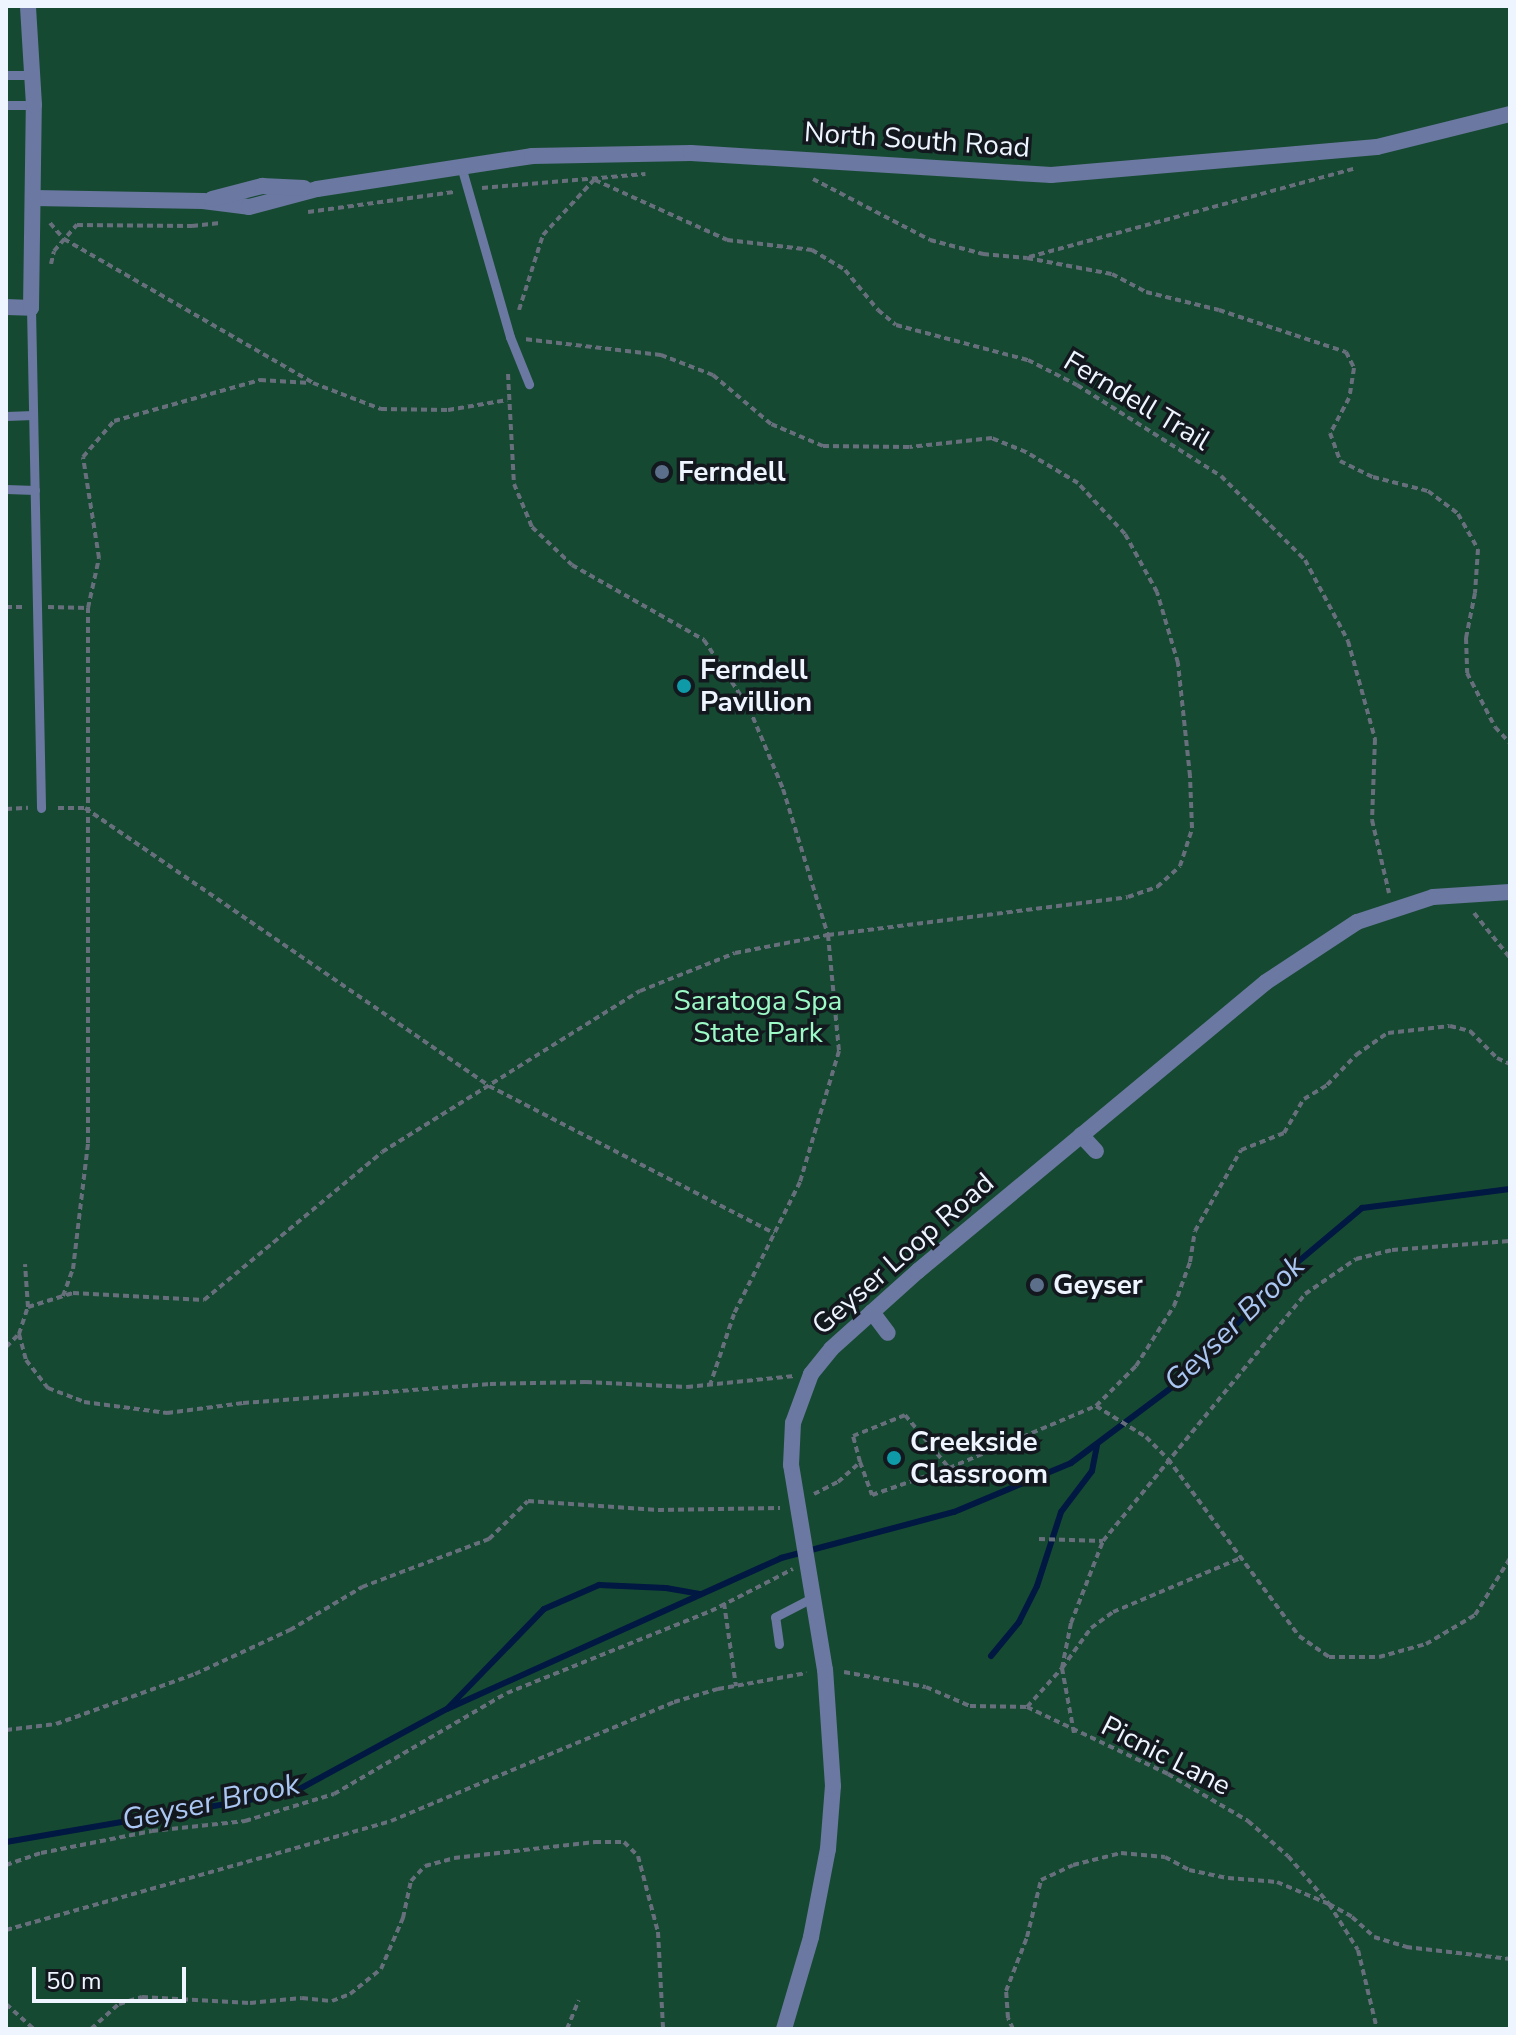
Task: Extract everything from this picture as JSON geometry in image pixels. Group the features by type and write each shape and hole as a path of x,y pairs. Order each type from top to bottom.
{"street":[{"path":"6,307 31,308 34,105 28,6"},
{"name":"North South Road","path":"34,198 203,201 262,186 317,189 532,156 715,152 1051,175 1377,147 1510,114"},
{"name":"Geyser Loop Road","path":"784,2029 811,1937 828,1849 833,1786 825,1670 791,1465 793,1423 811,1374 831,1349 872,1312 1266,982 1357,922 1433,897 1510,892"},
{"path":"1081,1135 1096,1151"},
{"path":"872,1312 888,1333"}],"lane":[{"path":"6,75 33,75"},
{"path":"6,105 34,105"},
{"path":"461,166 510,337 529,384"},
{"path":"31,308 41,808"},
{"path":"6,416 33,415"},
{"path":"6,489 35,490"},
{"path":"779,1644 775,1617 812,1598"}],"path":[{"path":"1027,258 1361,167"},
{"path":"28,1307 73,1293 204,1300 382,1152 640,991 735,953 828,935 1128,897 1157,887 1180,866 1192,828 1190,776 1178,663 1157,592 1125,534 1078,483 1026,452 992,438 909,447 823,446 771,424 713,375 661,355 510,337 543,235 594,180 649,174"},
{"path":"811,178 930,240 983,254 1027,258 1112,274 1146,292 1219,310 1346,352 1354,368 1349,398 1330,433 1340,461 1373,477 1428,491 1458,514 1478,549 1475,593 1466,638 1467,673 1495,727 1510,743"},
{"name":"Ferndell Trail","path":"594,180 727,240 812,250 845,270 878,310 896,325 1028,360 1077,385 1221,476 1305,560 1348,641 1375,739 1372,820 1395,911"},
{"path":"34,198 57,234 64,239 313,383 381,409 448,410 507,400 514,484 532,527 572,565 704,640 749,708 783,789 828,935 839,1051 800,1182 734,1314 710,1385"},
{"path":"63,1296 73,1269 88,1143 85,808 88,608 99,558 83,457 114,421 260,380 313,383"},
{"path":"37,607 88,608"},
{"path":"6,809 30,808"},
{"path":"58,808 85,808 489,1086 774,1233"},
{"path":"1460,895 1510,958"},
{"path":"949,1468 905,1415 853,1436 872,1495 949,1468 1096,1406 1136,1366 1174,1306 1190,1262 1195,1231 1241,1150 1284,1133 1304,1099 1327,1085 1356,1055 1388,1033 1450,1026 1470,1031 1497,1058 1510,1064"},
{"path":"1074,1733 1062,1668 1071,1623 1103,1541 1305,1294 1356,1259 1392,1250 1510,1241"},
{"path":"6,1347 19,1334 28,1307 25,1264"},
{"path":"19,1334 26,1360 48,1388 84,1402 167,1413 243,1403 490,1384 710,1385 811,1374"},
{"path":"1096,1406 1146,1437 1168,1459 1299,1636 1329,1657 1379,1657 1426,1644 1475,1615 1510,1558"},
{"path":"6,1730 56,1724 195,1674 290,1630 362,1587 489,1539 528,1501 658,1510 763,1506 797,1510 860,1462"},
{"path":"1039,1539 1103,1541"},
{"path":"1027,1707 1062,1668 1091,1628 1113,1612 1241,1558"},
{"path":"6,1865 41,1853 152,1831 245,1821 334,1794 507,1693 724,1603 787,1571 807,1566"},
{"path":"724,1603 736,1686"},
{"name":"Picnic Lane","path":"6,1930 391,1821 674,1702 736,1686 825,1670 912,1684 970,1706 1027,1707 1074,1733 1168,1774 1248,1821 1288,1856 1329,1904 1358,1950 1377,2029"},
{"path":"91,2029 119,2004 142,1997 250,2003 302,1998 332,2001 350,1994 381,1969 403,1918 411,1881 425,1866 507,1851 624,1842 638,1856 658,1932 663,2029"},
{"path":"1013,2029 1008,2018 1006,1991 1027,1937 1041,1880 1073,1865 1121,1853 1165,1857 1189,1870 1277,1882 1352,1917 1374,1937 1406,1947 1510,1959"},
{"path":"567,2029 579,2000"},
{"path":"6,2004 34,2029"}],"green space":[{"name":"Saratoga Spa State Park","path":"6,6 1510,6 1510,2029 6,2029"}],"waterway":[{"name":"Geyser Brook","path":"6,1842 294,1792 447,1709 781,1558 954,1512 1071,1463 1188,1375 1287,1271 1362,1208 1510,1189"},
{"path":"991,1656 1019,1622 1037,1586 1061,1512 1092,1471 1097,1445"},
{"name":"Geyser Brook","path":"449,1707 544,1609 599,1585 666,1588 699,1594"}],"place":[{"name":"Ferndell","path":"662,472"},
{"name":"Ferndell Pavillion","path":"684,686"},
{"name":"Geyser","path":"1037,1285"},
{"name":"Creekside Classroom","path":"894,1458"}]}
